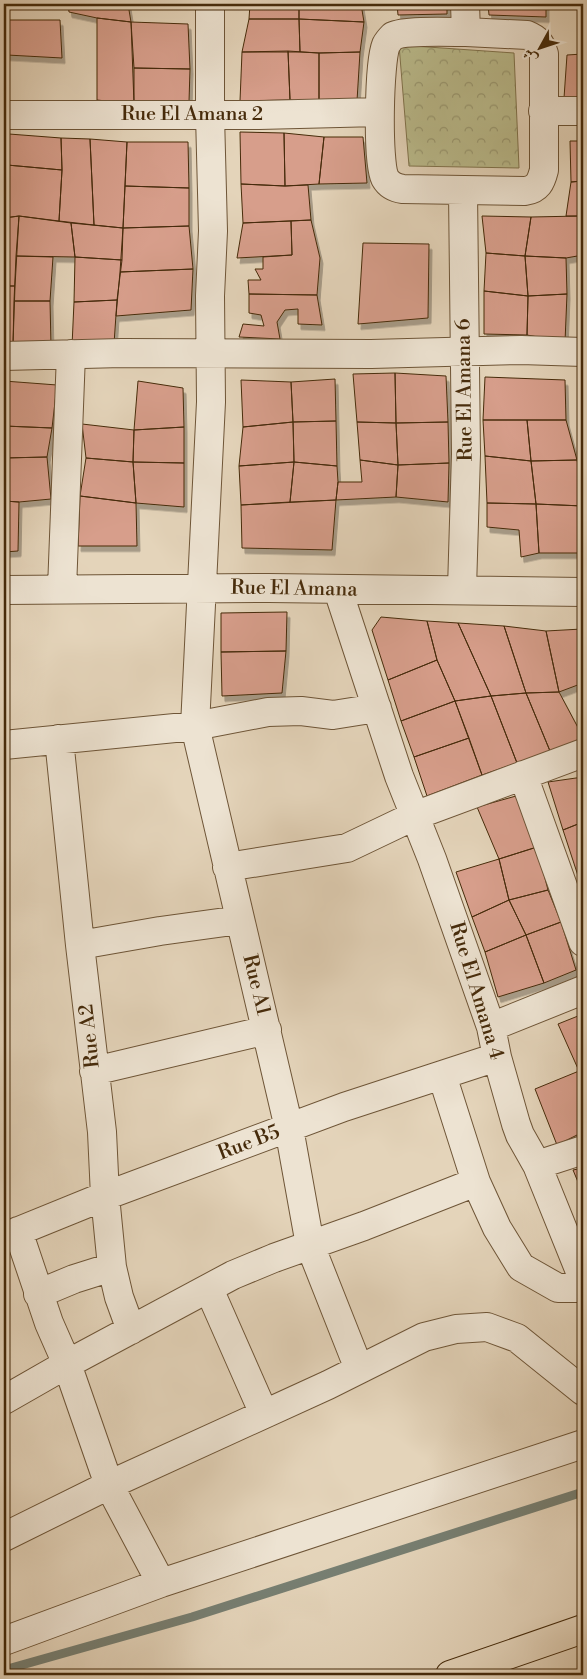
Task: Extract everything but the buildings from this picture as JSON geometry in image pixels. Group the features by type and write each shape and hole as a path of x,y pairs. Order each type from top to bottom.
{"highway":[{"path":"450,1675 583,1629"}],"street":[{"name":"Rue A1","path":"210,4 213,231 210,296 211,402 195,726 289,1128 310,1246 360,1369"},
{"path":"465,4 466,32"},
{"path":"466,32 517,33 535,38 542,46 544,54 543,111 544,170 539,185 532,190 463,191 404,189 396,188 384,176 379,112 383,57 386,44 393,36 418,33 466,32"},
{"path":"543,111 583,111"},
{"name":"Rue El Amana 2","path":"4,115 260,115 379,112"},
{"name":"Rue El Amana 6","path":"462,589 466,454 463,191"},
{"path":"4,356 71,354 361,354 465,351 583,352"},
{"path":"62,589 71,354"},
{"name":"Rue El Amana","path":"4,590 202,588 462,589 583,592"},
{"name":"Rue El Amana 4","path":"338,590 414,816 432,859 491,1027 497,1057 516,1124 537,1166 583,1279"},
{"path":"4,746 195,726 268,712 301,711 333,715 377,708"},
{"name":"Rue A2","path":"59,739 80,945 102,1132 105,1196 112,1266 119,1297 131,1330"},
{"path":"227,867 347,848 414,816 583,753"},
{"path":"523,775 583,942"},
{"path":"80,945 240,920"},
{"path":"491,1027 583,990"},
{"path":"94,1071 267,1030"},
{"name":"Rue B5","path":"11,1234 105,1196 344,1107 497,1057"},
{"path":"442,1075 476,1182 497,1228 521,1267 558,1288 583,1288"},
{"path":"537,1166 583,1150"},
{"path":"4,1400 233,1275 476,1182"},
{"path":"11,1234 67,1364 109,1485 161,1583"},
{"path":"38,1294 112,1266"},
{"path":"209,1288 264,1414"},
{"path":"4,1537 109,1485 424,1338 456,1329 487,1327 517,1338 583,1391"},
{"path":"4,1641 161,1583 583,1444"}],"green space":[{"path":"399,45 514,53 519,168 409,166"}],"waterway":[{"path":"4,1670 192,1617 583,1492"}]}
